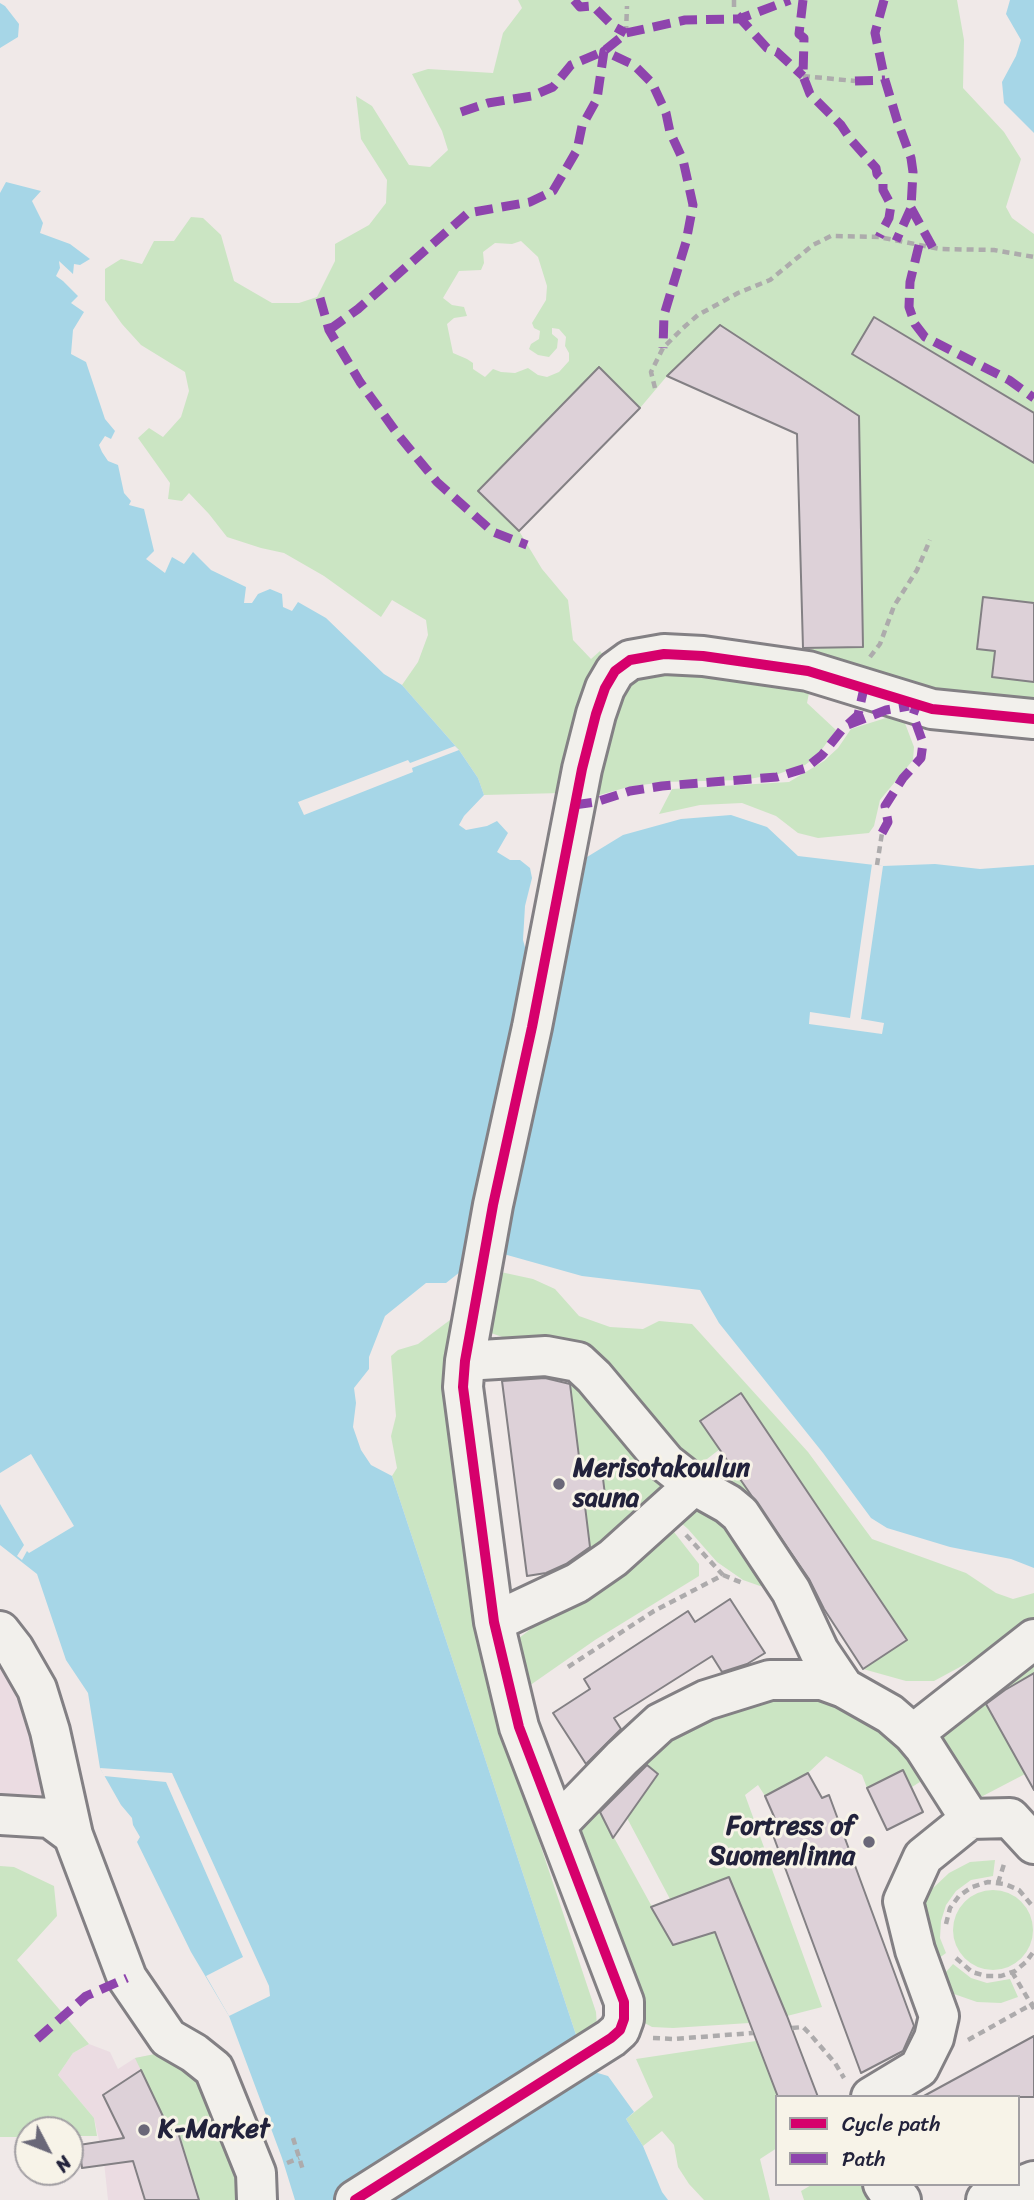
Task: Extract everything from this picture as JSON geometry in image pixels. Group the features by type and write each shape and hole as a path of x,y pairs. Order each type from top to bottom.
{"lane":[{"path":"355,2200 611,2038 620,2029 624,2019 624,2002 519,1727 494,1622 463,1387 465,1361 494,1205 533,1027 582,769 605,688 615,671 630,660 664,654 703,656 808,671 932,709 1034,719"},
{"path":"465,1361 546,1356 578,1362 594,1377 666,1463 694,1485 740,1514 790,1591 819,1651 844,1688"},
{"path":"494,1622 577,1583 613,1558 694,1485"},
{"path":"0,1631 14,1649 37,1689 50,1731 73,1835 127,1978 168,2038 215,2069 257,2173 257,2200"},
{"path":"913,1734 1034,1639"},
{"path":"557,1825 660,1723 706,1700 770,1680 822,1680 844,1688 890,1714 913,1734 970,1819"},
{"path":"0,1815 50,1818 73,1835"},
{"path":"859,2091 919,2067 934,2038 939,2015 915,1950 903,1901 923,1857 970,1819 1010,1818 1034,1844"},
{"path":"986,2200 1034,2181"},
{"path":"884,2186 889,2193 901,2200"}],"path":[{"path":"734,0 734,11"},
{"path":"626,33 627,6"},
{"path":"803,76 855,81"},
{"path":"655,388 651,372 663,348 683,328 738,293 770,280 813,245 831,236 879,237 940,249 994,250 1034,257"},
{"path":"845,682 867,662 880,644 894,606 917,570 930,540"},
{"path":"877,864 882,833"},
{"path":"568,1667 654,1611 723,1575 664,1511"},
{"path":"946,1930 950,1908 959,1896 972,1886 988,1882 1005,1884 1019,1891 1034,1908"},
{"path":"951,1951 959,1963 972,1972 1001,1976 1027,1962 1034,1951"},
{"path":"964,2042 1033,2005 1012,1972"},
{"path":"792,2028 803,2027 859,2091"},
{"path":"620,2029 654,2038 673,2039 753,2033"},
{"path":"293,2138 303,2170"}],"shaded area":[{"path":"0,1631 61,1804 0,1802"},
{"path":"89,2044 110,2052 118,2069 135,2058 155,2054 238,2200 108,2200 104,2162 94,2118 58,2075 73,2053"}],"green space":[{"path":"518,0 957,0 964,40 963,88 1004,132 1021,159 1006,207 1012,218 1034,234 1034,706 945,699 808,660 803,649 863,646 859,416 720,325 667,376 640,408 599,368 478,491 519,531 542,569 568,600 573,640 591,659 600,651 605,658 561,793 484,795 478,778 459,750 402,685 418,662 428,635 426,620 392,600 381,617 324,576 284,553 227,537 189,493 182,501 168,499 170,483 138,438 149,428 163,437 181,417 189,391 185,372 141,345 122,324 105,300 105,269 121,259 142,264 154,241 174,241 191,217 203,218 221,235 234,281 272,303 299,303 317,297 335,261 335,244 369,225 386,203 387,180 361,139 356,96 372,106 409,165 430,167 448,150 442,131 412,74 428,69 493,73 503,33 522,8","holes":["521,241 538,257 547,286 546,300 532,323 534,328 540,331 539,339 531,344 529,349 538,355 549,357 557,348 558,339 552,334 552,328 559,329 566,337 565,346 569,361 559,372 547,377 528,368 515,373 493,369 485,377 473,369 473,363 453,353 447,324 454,318 467,316 464,307 452,305 443,298 459,271 481,270 484,263 483,252 495,243 512,244"]},
{"path":"670,671 811,683 807,703 836,730 817,756 805,765 778,774 743,780 663,782 628,787 596,796 601,745 629,681"},
{"path":"892,716 903,718 914,747 913,760 880,800 874,826 869,833 818,838 798,833 776,816 742,803 700,805 659,814 672,789 789,782 824,761 838,748 851,729"},
{"path":"496,1271 533,1279 555,1289 579,1316 610,1327 643,1329 659,1321 692,1324 808,1452 872,1539 966,1573 996,1593 1013,1599 1034,1593 1034,1627 934,1681 906,1681 863,1669 907,1640 807,1490 764,1518 709,1477 731,1465 753,1497 793,1470 741,1393 701,1421 720,1449 691,1467 541,1340 508,1339 491,1333 487,1322"},
{"path":"458,1314 447,1398 458,1502 482,1635 487,1685 596,2012 597,2027 578,2041 392,1476 397,1468 391,1436 396,1416 391,1356 398,1350 418,1344"},
{"path":"569,1378 665,1478 666,1492 593,1567 584,1498 604,1495 602,1471 581,1473"},
{"path":"686,1504 714,1506 771,1585 760,1586 743,1580 717,1562 673,1516"},
{"path":"665,1526 674,1532 699,1564 699,1576 595,1640 529,1686 519,1638"},
{"path":"1034,1655 1034,1673 984,1701 1025,1774 979,1798 934,1748 938,1724"},
{"path":"803,1689 897,1734 923,1780 912,1787 903,1770 867,1788 862,1775 826,1756 808,1773 765,1796 758,1785 745,1795 822,2007 787,2016 729,1877 670,1899 627,1818 658,1774 640,1759 724,1705"},
{"path":"600,1812 673,1945 715,1932 749,2023 673,2028 652,2027 641,2021 576,1845 578,1826"},
{"path":"995,1860 993,1876 971,1880 956,1891 946,1905 940,1938 946,1953 928,1966 921,1911 932,1889 949,1873 970,1862"},
{"path":"0,1866 14,1867 54,1886 57,1916 17,1960 89,2044 73,2053 58,2075 94,2118 97,2136 84,2136 84,2116 14,2116 14,2137 0,2137"},
{"path":"993,1890 1008,1893 1021,1902 1030,1915 1033,1930 1030,1945 1021,1958 1008,1967 993,1970 978,1967 965,1958 956,1945 953,1930 956,1915 965,1902 978,1893"},
{"path":"953,1964 971,1978 987,1983 1010,1979 1018,1997 1001,2003 977,2002 954,1994 938,1981"},
{"path":"756,2041 777,2095 775,2095 775,2149 760,2159 770,2200 704,2200 678,2167 674,2145 662,2131 643,2146 626,2119 653,2097 636,2059"},
{"path":"155,2054 181,2064 198,2078 241,2176 238,2200 199,2200 178,2129 170,2131 135,2058"},
{"path":"810,2186 867,2186 875,2200 804,2200 801,2191"}],"water":[{"path":"1010,0 1034,0 1034,133 1004,103 1002,82 1021,40 1006,14"},
{"path":"0,3 19,24 18,37 0,48"},
{"path":"6,182 41,191 32,201 43,223 40,233 70,244 90,259 80,265 74,264 73,274 59,261 60,268 56,276 78,296 71,303 84,312 73,330 71,354 86,362 105,419 115,431 111,439 105,436 99,445 102,452 108,461 118,465 124,493 131,501 129,505 144,509 154,551 146,559 165,573 172,557 184,564 193,552 211,570 246,587 244,603 252,603 258,594 270,589 282,594 283,607 292,611 298,602 326,618 384,674 402,685 459,750 478,778 484,795 459,825 466,830 497,821 508,833 497,852 510,860 520,860 530,868 532,878 525,906 523,940 526,951 512,1037 550,1042 587,857 623,835 681,819 731,815 767,827 798,856 883,866 935,864 980,869 1034,865 1034,1568 1011,1559 950,1547 887,1528 871,1518 823,1453 719,1323 700,1290 582,1276 500,1253 485,1190 477,1189 460,1272 446,1283 426,1283 385,1316 369,1357 369,1369 354,1388 356,1403 353,1427 361,1450 371,1465 392,1476 578,2041 591,2071 608,2076 634,2112 626,2119 643,2146 668,2200 295,2200 229,2016 191,1952 137,1842 140,1837 132,1818 121,1805 100,1768 88,1693 66,1660 37,1574 0,1545 0,193"}],"pier":[{"path":"455,746 459,750 412,768 413,772 304,815 298,802 408,760 410,763"},
{"path":"872,864 883,866 861,1019 884,1023 882,1034 809,1024 810,1012 850,1018"},
{"path":"31,1454 74,1526 29,1553 27,1551 22,1560 17,1556 24,1545 0,1504 0,1473"},
{"path":"100,1768 172,1773 269,1986 270,1996 229,2016 206,1976 243,1957 166,1782 104,1776"}],"building":[{"path":"874,317 1034,413 1034,463 852,354"},
{"path":"720,325 859,416 863,647 803,648 797,434 667,376"},
{"path":"599,367 640,408 519,531 478,491"},
{"path":"983,597 1034,603 1034,682 992,677 995,651 977,649"},
{"name":"Merisotakoulun sauna","path":"545,1378 570,1384 581,1473 602,1470 605,1495 584,1498 590,1547 566,1564 546,1573 527,1576 502,1381"},
{"path":"741,1393 907,1640 863,1669 824,1609 809,1579 700,1421"},
{"path":"730,1599 765,1653 747,1664 722,1672 712,1656 614,1718 621,1729 586,1764 553,1713 590,1689 584,1679 688,1611 695,1622"},
{"path":"1034,1673 1034,1790 986,1704"},
{"path":"647,1765 658,1774 613,1838 600,1812"},
{"path":"903,1770 923,1812 887,1830 867,1788"},
{"path":"808,1773 822,1798 829,1795 914,2026 903,2051 861,2073 770,1827 776,1821 765,1796"},
{"path":"729,1877 817,2095 777,2095 715,1932 673,1945 651,1907"},
{"path":"1034,2036 1034,2097 926,2095"},
{"name":"K-Market","path":"141,2070 170,2131 177,2129 199,2200 145,2200 133,2161 84,2168 84,2144 124,2138 103,2095"}],"marked path":[{"path":"574,0 580,7 593,6 613,26 626,33"},
{"path":"461,112 488,103 532,96 553,87 571,65 604,51 626,33 685,20 739,19 790,0"},
{"path":"803,0 799,34 804,38 803,76 810,94 841,125 883,180 883,190 891,205 889,218 879,237"},
{"path":"884,0 875,33 885,80 911,158 913,172 911,208 896,241"},
{"path":"737,15 767,48 777,52 803,76"},
{"path":"329,330 358,309 468,213 530,202 553,191 577,150 582,126 597,99 604,51 634,65 652,83 683,160 693,205 686,242 664,315 663,348"},
{"path":"855,81 885,80"},
{"path":"911,208 933,248"},
{"path":"919,245 910,282 909,307 915,324 925,337 1009,380 1034,398"},
{"path":"320,298 329,330 360,382 437,482 493,532 527,545"},
{"path":"848,724 858,715 864,688"},
{"path":"882,833 888,822 885,806 903,778 921,758 923,743 913,715 917,704"},
{"path":"574,805 662,786 777,777 806,768 822,755 845,726 886,710 909,706"},
{"path":"37,2039 86,1996 127,1978"}],"cycle path":[{"path":"355,2200 611,2038 620,2030 624,2019 624,2002 519,1727 494,1622 463,1387 465,1361 493,1205 532,1027 582,769 605,688 615,671 630,660 664,654 703,656 808,671 932,709 1034,719"}],"place":[{"name":"Merisotakoulun sauna","path":"559,1484"},
{"name":"Fortress of Suomenlinna","path":"869,1842"},
{"name":"K-Market","path":"144,2130"}]}
